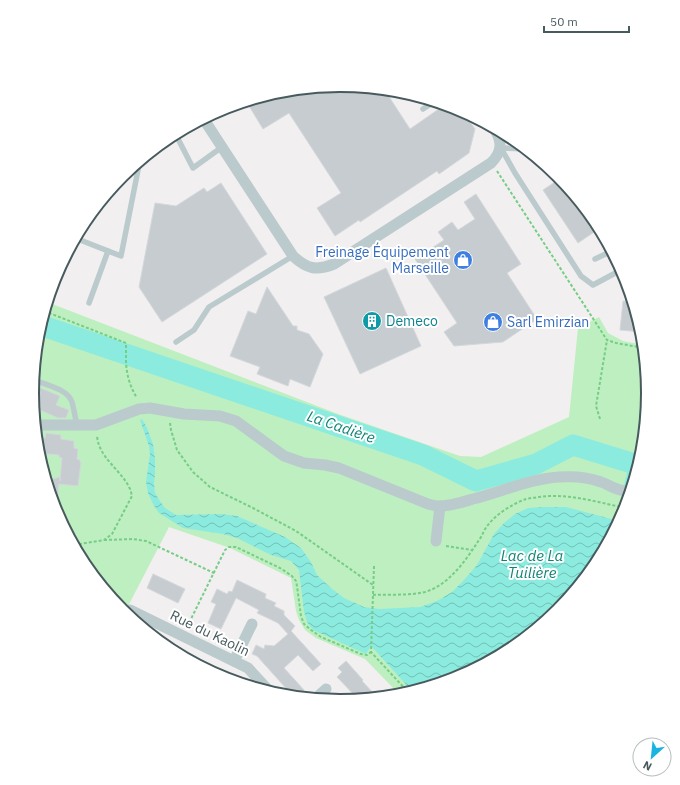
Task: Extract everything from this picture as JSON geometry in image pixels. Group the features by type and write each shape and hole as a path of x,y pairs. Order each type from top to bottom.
{"street":[{"path":"206,123 293,256 307,266 316,268 325,268 334,264 491,163 501,148 499,137"},
{"path":"41,425 96,424 144,408 184,414 220,416 236,421 284,456 304,463 339,468 428,504 440,506 468,501 513,486 559,477 593,479 624,491"},
{"path":"436,541 440,506"},
{"name":"Rue du Kaolin","path":"135,612 248,668 262,683"},
{"path":"234,661 252,624"},
{"path":"321,693 326,689"}],"lane":[{"path":"423,109 429,105"},
{"path":"178,139 193,168 222,147"},
{"path":"501,148 516,149"},
{"path":"501,148 515,173 581,276 593,285 616,273"},
{"path":"80,240 121,256 138,170"},
{"path":"89,303 108,251"},
{"path":"595,259 607,253"},
{"path":"176,342 194,330 209,307 293,256"},
{"path":"40,382 65,392 69,396 72,401 77,425"}],"path":[{"path":"491,163 607,340 637,347"},
{"path":"50,313 126,343 127,371 133,390 144,408"},
{"path":"600,419 596,406 607,340"},
{"path":"169,411 171,430 177,450 193,472 210,486 296,531 373,585"},
{"path":"96,424 97,443 103,454 130,487 132,496 112,534 104,540"},
{"path":"373,595 412,594 425,592 436,587 456,571 480,539 488,525 498,515 526,499 565,496 619,506"},
{"path":"80,544 104,540 133,539 146,542 214,573"},
{"path":"436,541 445,546 472,550"},
{"path":"178,646 225,550 229,547 236,547 280,568 296,580 301,616 304,624 311,630 321,637 361,654 367,655 370,652"},
{"path":"374,566 370,652 403,687"}],"green space":[{"path":"52,304 338,414 460,456 481,457 569,417 578,328 599,317 608,333 623,341 637,344 641,392 635,451 631,470 618,508 601,543 579,576 538,619 507,643 455,671 437,678 394,689 365,659 316,638 305,630 296,611 291,578 230,548 169,527 128,606 101,576 79,543 62,508 49,470 42,432 39,392 42,353"}],"water":[{"name":"Lac de La Tuilière","path":"142,419 147,428 153,444 155,459 155,493 165,508 176,515 221,514 237,516 285,537 301,548 311,562 317,575 331,588 344,598 364,607 379,609 420,607 437,601 452,592 477,565 494,534 515,514 528,508 566,507 613,519 601,543 579,576 538,619 507,643 473,662 437,678 407,686 371,646 366,654 313,630 307,622 304,612 299,570 291,561 271,555 237,538 223,534 183,528 159,513 148,493 146,482 150,454 149,446 140,420"}],"building":[{"path":"320,92 360,92 388,95 410,129 440,108 469,121 475,129 469,153 439,174 437,171 360,222 359,220 335,236 317,208 341,193 289,113 263,129 249,105 281,97 301,94"},
{"path":"555,182 579,209 594,232 578,243 543,190"},
{"path":"221,183 267,254 162,322 139,287 155,203 176,206 204,188 207,192"},
{"path":"476,194 521,264 507,273 537,319 503,342 454,346 444,332 457,323 415,259 444,240 438,232 452,222 458,230 475,219 464,202"},
{"name":"Demeco","path":"386,268 421,346 360,374 324,297"},
{"path":"267,287 293,326 297,326 297,330 309,334 323,354 310,387 290,379 288,386 257,374 260,367 230,356 248,311 256,314"},
{"path":"623,301 627,301 634,331 620,330"},
{"path":"39,388 60,396 56,405 69,410 66,418 58,418 40,410"},
{"path":"46,433 61,435 61,439 74,441 74,448 78,449 77,459 81,462 78,486 59,484 58,496 52,479 60,477 60,481 62,458 59,457 59,455 46,454 43,438 45,438"},
{"path":"153,574 185,589 178,603 147,588"},
{"path":"237,580 266,594 265,598 276,603 274,606 284,611 284,615 295,626 291,631 321,664 313,671 298,655 284,668 304,690 303,691 287,689 257,656 252,654 256,645 264,649 265,645 274,646 288,634 278,623 257,613 259,610 236,598 221,629 208,623 216,604 211,602 217,589 227,594 229,591 232,592"},
{"path":"346,661 372,692 353,693 337,677 342,672 338,668"}],"waterway":[{"name":"La Cadière","path":"46,327 423,455 476,481 536,464 573,445 632,463"},
{"path":"626,485 631,463"}],"place":[{"name":"Freinage Équipement Marseille","path":"463,260"},
{"name":"Demeco","path":"372,321"},
{"name":"Sarl Emirzian","path":"493,322"}]}
